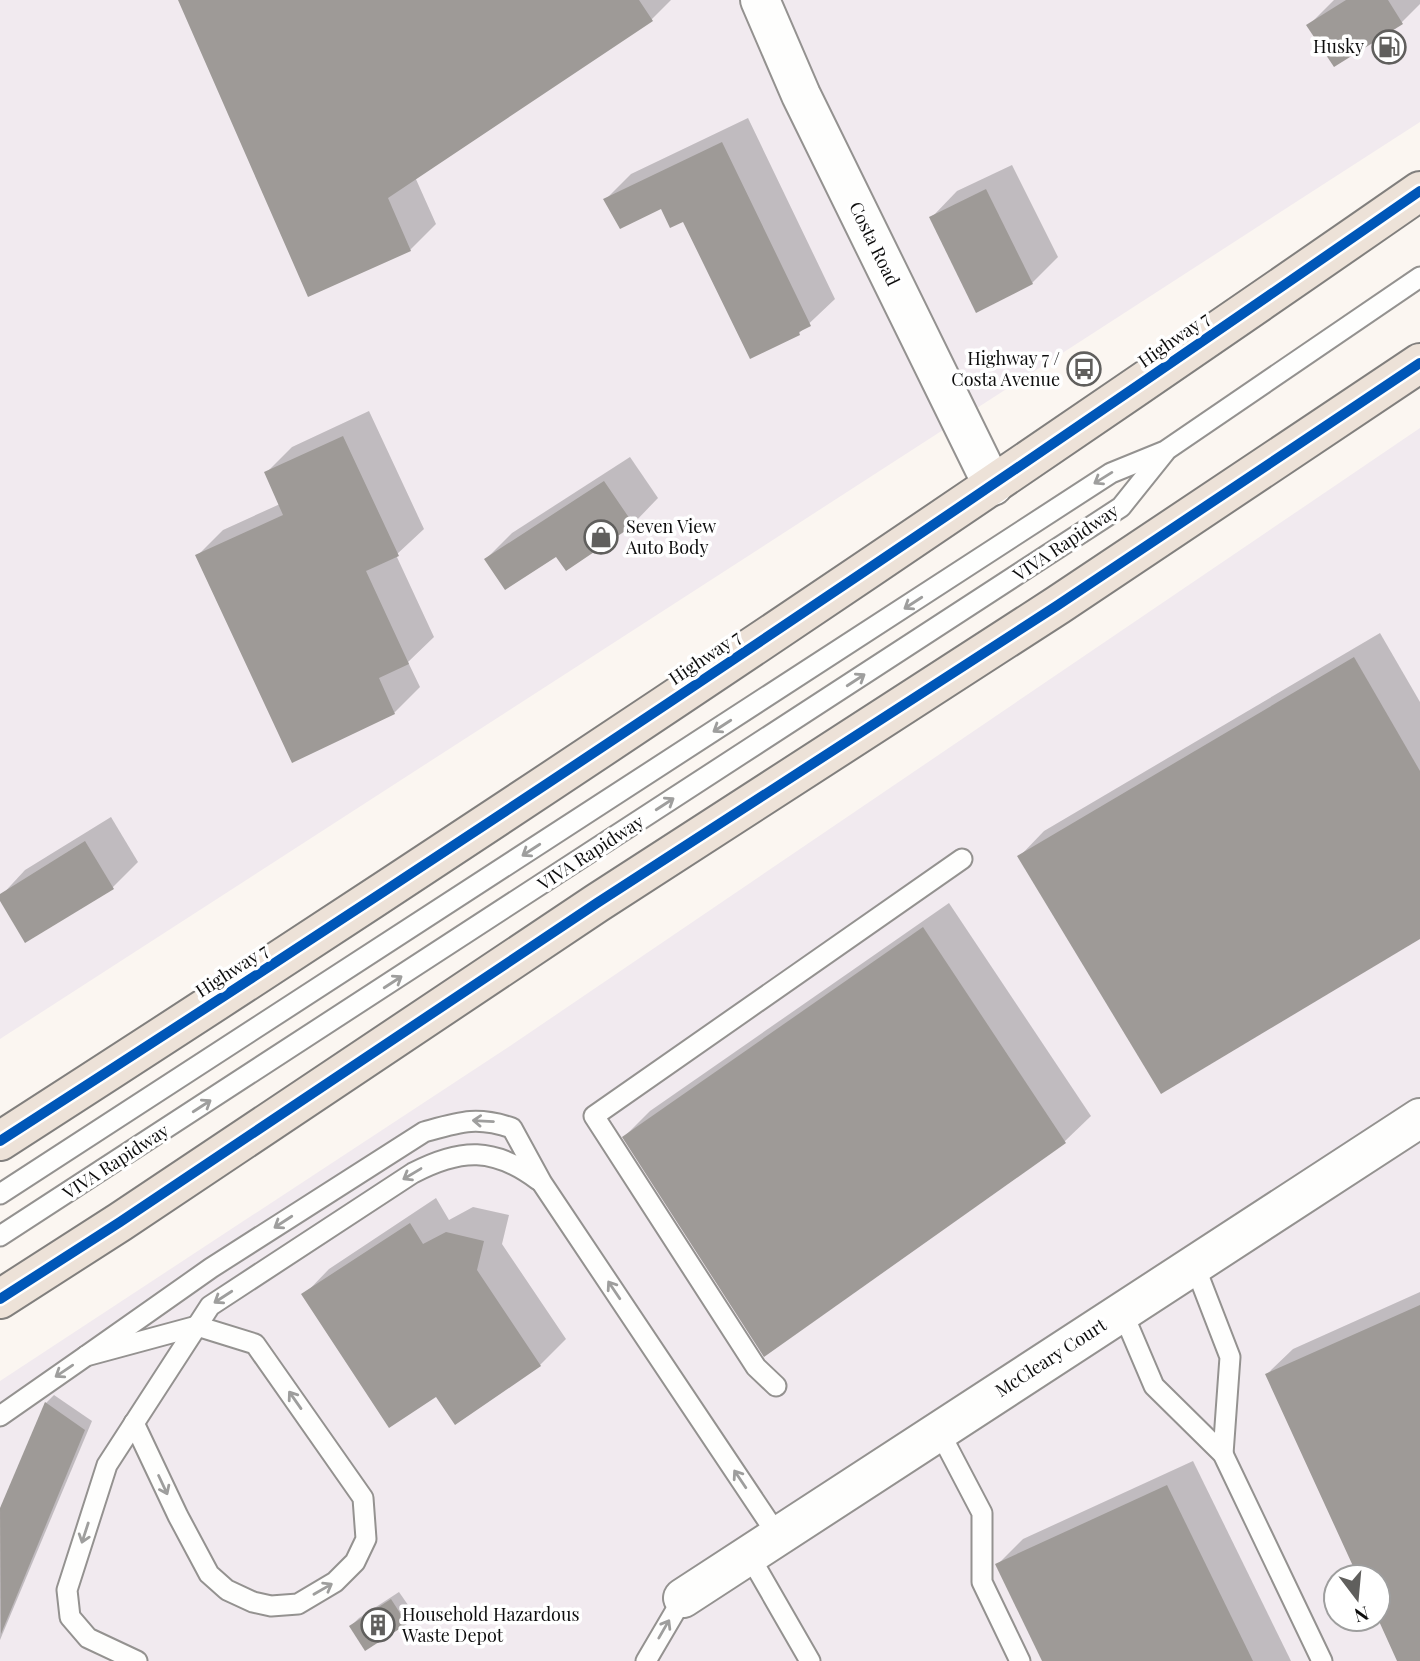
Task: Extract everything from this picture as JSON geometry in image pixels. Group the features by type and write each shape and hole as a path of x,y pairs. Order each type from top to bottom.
{"main road":[{"name":"Highway 7","path":"0,1141 503,815 993,486 1420,191"},
{"path":"0,1299 131,1215 597,903 1058,605 1420,363"}],"street":[{"name":"Costa Road","path":"760,0 801,94 993,486"},
{"name":"McCleary Court","path":"682,1598 1420,1118"}],"lane":[{"name":"VIVA Rapidway","path":"0,1194 1111,472 1166,451 1420,277"},
{"name":"VIVA Rapidway","path":"0,1236 1122,507 1166,451"},
{"path":"776,1386 756,1367 594,1116 962,859"},
{"path":"0,1416 211,1268 424,1132 461,1121 488,1120 512,1128 542,1183 764,1545 810,1661"},
{"path":"137,1661 88,1638 70,1617 67,1590 107,1465 210,1306 413,1173 438,1160 465,1154 493,1156 519,1166 542,1183"},
{"path":"1194,1264 1230,1357 1223,1454"},
{"path":"1122,1311 1154,1386 1223,1454 1322,1661"},
{"path":"86,1356 197,1326 255,1344 363,1498 366,1539 355,1562 335,1582 298,1604 271,1606 253,1602 228,1590 209,1574 134,1423"},
{"path":"939,1431 982,1513 982,1582 1020,1661"},
{"path":"646,1661 682,1598"}],"shaded area":[{"path":"0,0 1420,0 1420,122 0,1039"},
{"path":"1420,428 1420,1661 0,1661 0,1381 510,1046"}],"building":[{"path":"178,0 639,0 653,21 388,198 411,251 308,297"},
{"path":"1346,0 1388,0 1403,24 1334,67 1306,25"},
{"path":"722,142 811,326 799,332 800,335 750,359 683,222 670,228 661,209 620,229 603,199"},
{"path":"986,189 1033,284 976,313 929,217"},
{"path":"343,436 399,556 366,571 409,664 379,678 395,714 292,763 195,555 283,515 264,472"},
{"path":"604,481 634,525 566,571 556,557 505,590 484,559"},
{"path":"1354,657 1420,771 1420,939 1161,1094 1017,856"},
{"path":"85,841 114,889 25,943 0,901 0,894"},
{"path":"923,927 1066,1143 764,1357 622,1137"},
{"path":"410,1223 423,1244 446,1232 484,1241 477,1270 541,1366 455,1425 436,1397 389,1428 301,1294"},
{"path":"1420,1305 1420,1661 1397,1661 1384,1633 1392,1633 1392,1563 1352,1563 1265,1374"},
{"path":"45,1402 85,1430 1,1634 0,1508"},
{"path":"1167,1485 1253,1661 1042,1661 995,1564"},
{"name":"Household Hazardous Waste Depot","path":"391,1599 407,1624 365,1651 349,1626"}],"cycle path":[{"path":"0,1141 714,672 1420,191"},
{"path":"0,1299 120,1222 597,903 1058,605 1420,363"}],"place":[{"name":"Husky","path":"1389,47"},
{"name":"Highway 7 / Costa Avenue","path":"1084,369"},
{"name":"Seven View Auto Body","path":"601,537"},
{"name":"Household Hazardous Waste Depot","path":"378,1625"}]}
